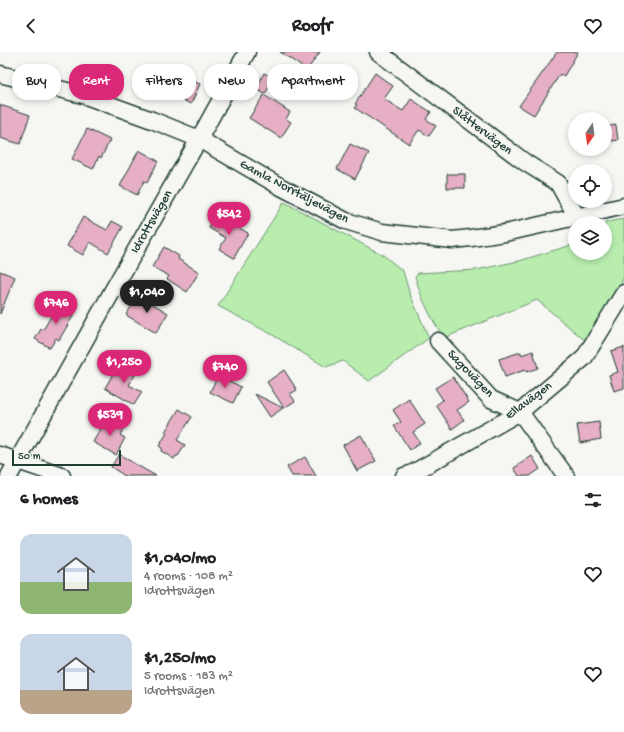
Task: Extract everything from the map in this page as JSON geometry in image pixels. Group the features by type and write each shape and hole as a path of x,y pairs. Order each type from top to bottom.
{"street":[{"name":"Idrottsvägen","path":"9,476 247,52"},
{"name":"Slåttervägen","path":"378,52 526,163 558,183 576,216"},
{"name":"Gamla Norrtäljevägen","path":"0,74 83,96 152,120 199,139 281,187 346,221 382,232 452,240 505,233 568,219"},
{"name":"Gamla Norrtäljevägen","path":"581,216 624,206"},
{"name":"Ellavägen","path":"404,476 411,474 520,412 584,358 624,293"},
{"name":"Sagovägen","path":"438,341 491,398 520,412 566,476"},
{"path":"0,455 62,476"}],"green space":[{"path":"284,202 383,255 403,271 409,292 429,338 369,381 343,361 326,367 271,334 218,306"},
{"path":"624,219 624,275 619,291 588,343 537,300 444,338 420,293 415,276 418,273 476,270 519,261 568,246 568,260 612,260 612,221"}],"building":[{"path":"280,52 320,52 311,64 298,64"},
{"path":"557,52 578,52 564,76 560,74 534,115 519,106"},
{"path":"264,73 267,74 267,90 265,94 259,91 259,83"},
{"path":"375,73 393,86 384,99 403,111 411,99 431,112 426,119 436,126 429,136 419,130 409,144 355,108 357,105 355,104"},
{"path":"196,82 200,84 196,93"},
{"path":"264,95 267,97 267,100 272,100 290,112 286,119 291,122 281,138 249,118"},
{"path":"182,100 193,100 191,104"},
{"path":"0,105 30,115 20,144 0,138"},
{"path":"616,125 618,140 612,141 612,126"},
{"path":"87,129 110,140 101,158 99,156 93,169 72,159"},
{"path":"350,144 369,153 355,179 337,169"},
{"path":"139,150 158,161 147,183 144,181 137,195 120,186"},
{"path":"447,174 465,174 465,188 447,188"},
{"path":"216,215 248,233 234,258 219,249 226,238 209,228"},
{"path":"83,217 107,230 112,221 123,227 108,253 90,242 83,255 67,246"},
{"path":"164,247 179,256 178,259 199,272 187,292 167,279 169,276 152,267"},
{"path":"0,271 15,277 0,314"},
{"path":"138,295 168,313 156,333 126,315"},
{"path":"60,301 76,311 59,340 56,338 50,348 35,339 41,329 43,330"},
{"path":"624,347 624,388 614,391 609,375 618,372 611,351"},
{"path":"533,351 538,368 526,372 525,370 505,377 499,359 521,352 521,355"},
{"path":"119,363 136,373 129,385 142,392 134,405 105,388"},
{"path":"284,370 297,390 290,394 295,401 284,408 267,382"},
{"path":"218,375 241,387 233,403 210,392"},
{"path":"453,377 469,402 457,410 464,420 452,429 436,405 443,400 435,388"},
{"path":"255,394 283,408 270,417"},
{"path":"409,399 425,424 413,432 420,443 410,450 394,426 401,422 393,410"},
{"path":"179,409 192,417 177,440 185,445 178,456 174,459 161,451 162,448 159,446 167,433 165,432"},
{"path":"107,418 124,428 120,435 125,438 116,455 93,442"},
{"path":"599,422 601,439 580,443 577,425"},
{"path":"361,435 376,461 357,471 343,445"},
{"path":"119,454 156,476 125,476 111,467"},
{"path":"532,456 540,469 530,476 519,476 514,468"},
{"path":"305,457 316,476 292,476 287,467"}]}
